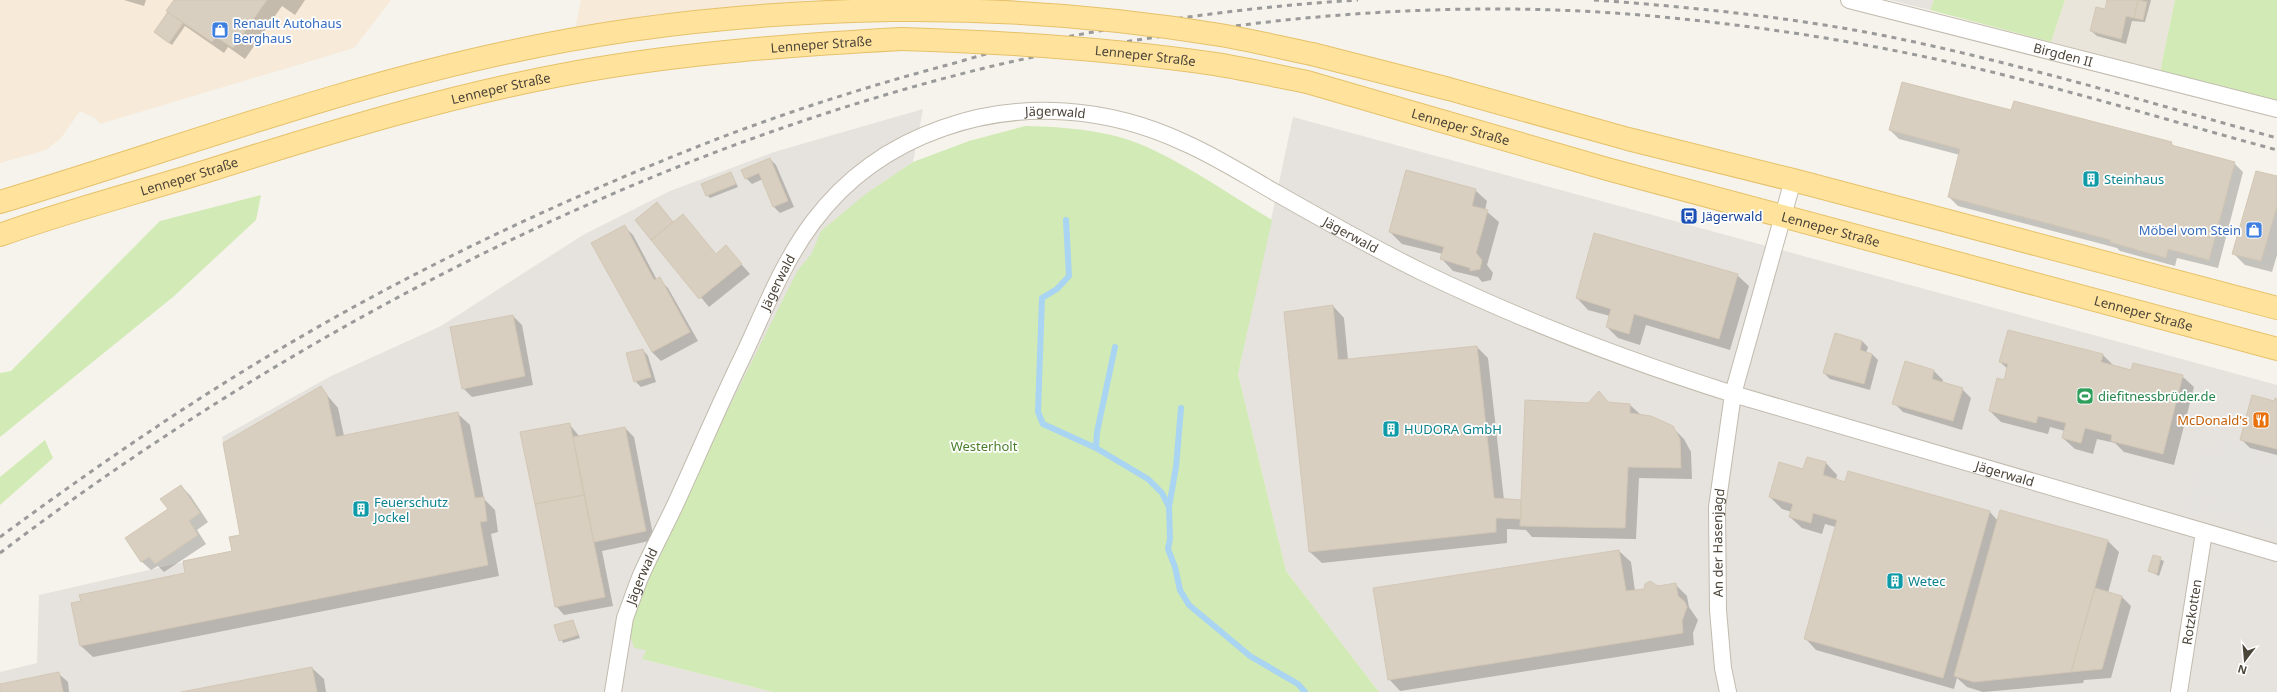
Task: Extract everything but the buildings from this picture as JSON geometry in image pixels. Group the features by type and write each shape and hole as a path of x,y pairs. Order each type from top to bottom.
{"main road":[{"path":"0,202 276,113 420,73 511,51 647,27 778,14 894,10 1005,12 1132,23 1221,35 1312,54 1449,89 1628,139 1793,180 2277,308"},
{"name":"Lenneper Straße","path":"0,235 388,116 487,91 580,71 790,46 901,39 1001,42 1111,51 1216,64 1307,82 1607,170 2277,349"}],"street":[{"name":"Birgden II","path":"1849,0 2277,109"},
{"name":"Jägerwald","path":"613,692 627,611 639,580 793,250 834,196 856,175 888,154 922,136 966,120 1009,111 1051,110 1094,114 1140,126 1184,142 1394,258 1466,293 1553,331 1641,364 1733,394 2277,553"},
{"path":"1733,394 1784,217 1793,180"},
{"name":"An der Hasenjagd","path":"1728,692 1718,610 1717,507 1733,394"},
{"name":"Rotzkotten","path":"2179,692 2204,532"}],"shaded area":[{"path":"0,0 391,0 354,48 100,124 95,118 80,111 61,138 46,150 0,163"},
{"path":"581,0 811,0 680,13 574,35"},
{"path":"1890,0 1934,0 1930,10"},
{"path":"2065,0 2175,0 2160,72 2051,42"},
{"path":"923,109 913,162 867,193 642,659 773,692 0,692 0,672 37,663 39,595 232,551 240,535 222,437 331,376 441,326 583,235 670,191 774,152"},
{"path":"1293,117 2277,385 2277,692 1379,692 1286,571 1238,374"},
{"path":"2226,436 2229,442 2235,439 2238,443 2259,449 2264,462 2271,463 2267,451 2277,454 2276,533 2271,527 2266,530 2262,524 2256,528 2252,522 2247,525 2243,520 2239,522 2235,516 2226,521 2222,515 2215,519 2211,512 2206,515 2203,510 2214,502 2211,500 2204,502 2198,516 2183,511 2193,487 2204,447 2224,452 2219,440"}],"green space":[{"path":"1934,0 2065,0 2051,42 1930,10"},
{"path":"2175,0 2277,0 2277,104 2160,72"},
{"name":"Westerholt","path":"1025,126 1056,127 1104,133 1134,142 1181,164 1272,220 1238,374 1286,571 1379,692 773,692 642,659 646,650 634,648 628,627 647,582 753,359 798,270 812,253 821,231 867,193 913,162 969,141"},
{"path":"261,195 256,220 173,297 0,437 0,373 11,371 160,221"},
{"path":"45,440 53,458 0,505 0,477"}],"waterway":[{"path":"1066,220 1069,276 1057,289 1042,298 1038,412 1043,424 1096,448 1148,479 1162,493 1169,507 1170,539 1168,549 1175,567 1180,590 1189,605 1250,656 1298,684 1305,692"},
{"path":"1096,448 1097,432 1115,347"},
{"path":"1169,507 1176,467 1181,408"}],"railway":[{"path":"0,537 111,458 187,407 265,358 352,308 448,257 547,210 699,146 788,113 849,93 909,75 1011,48 1140,24 1271,7 1358,0"},
{"path":"1594,0 1777,18 1886,36 1984,58 2277,138"},
{"path":"0,553 112,472 228,395 349,324 474,258 602,198 732,146 864,101 997,65 1064,51 1239,25 1362,13 1486,9 1549,10 1673,18 1809,35 1898,51 2031,82 2277,150"}],"place":[{"name":"Renault Autohaus Berghaus","path":"220,30"},
{"name":"Steinhaus","path":"2091,179"},
{"name":"Jägerwald","path":"1689,216"},
{"name":"Möbel vom Stein","path":"2254,230"},
{"name":"diefitnessbrüder.de","path":"2085,396"},
{"name":"McDonald's","path":"2261,420"},
{"name":"HUDORA GmbH","path":"1391,429"},
{"name":"Feuerschutz Jockel","path":"361,509"},
{"name":"Wetec","path":"1895,581"}]}
